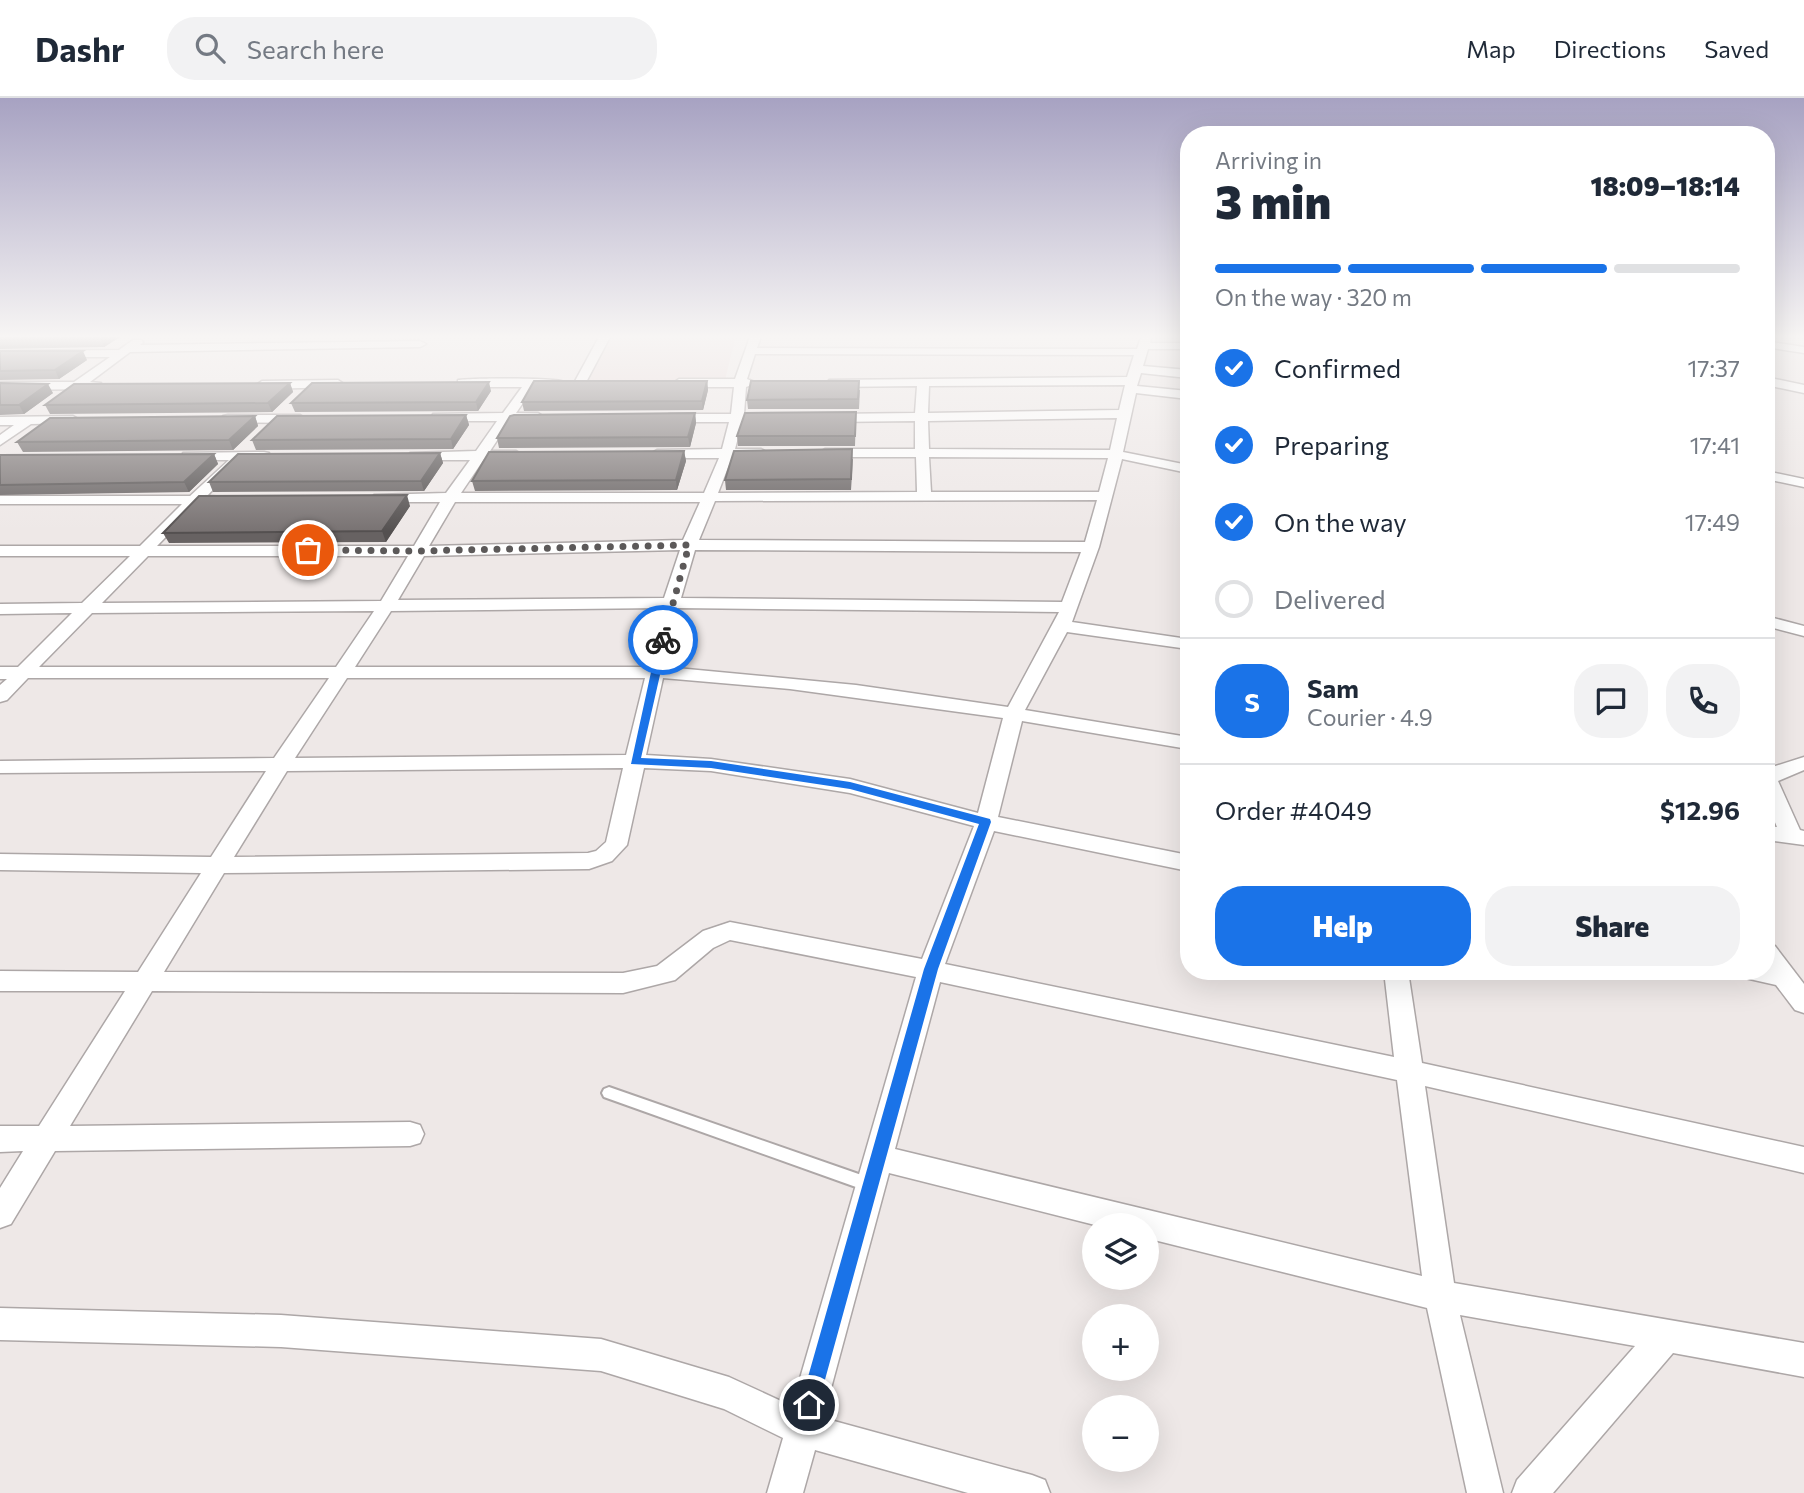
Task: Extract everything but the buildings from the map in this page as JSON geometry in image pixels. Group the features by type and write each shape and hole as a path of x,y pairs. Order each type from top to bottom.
{"street":[{"path":"0,441 54,402"},
{"path":"0,696 143,550 294,402"},
{"path":"0,1214 280,765 386,606 450,498 518,402"},
{"path":"0,862 218,864 589,861 604,856 616,845 671,603 689,545 727,454 738,402"},
{"path":"922,402 924,497"},
{"path":"785,1493 931,969 986,822 1014,713 1062,626 1091,547 1127,402"},
{"path":"816,418 1125,414"},
{"path":"427,417 549,417"},
{"path":"208,419 318,418"},
{"path":"656,418 763,418"},
{"path":"0,421 83,420"},
{"path":"645,454 779,453"},
{"path":"806,453 1115,454 1180,467"},
{"path":"400,456 536,455"},
{"path":"173,457 279,456"},
{"path":"1775,477 1804,483"},
{"path":"369,499 1105,496"},
{"path":"0,500 235,500"},
{"path":"0,551 418,551 689,545 1091,547"},
{"path":"0,609 671,603 1069,607"},
{"path":"1775,623 1804,631"},
{"path":"1062,626 1180,643"},
{"path":"0,673 656,672 870,691 1180,742"},
{"path":"0,767 635,761 711,765 850,786 986,822 1180,861"},
{"path":"1775,773 1804,763"},
{"path":"1775,795 1798,837"},
{"path":"1775,833 1798,837"},
{"path":"0,981 147,979 623,983 671,971 701,942 714,934 730,931 931,969 1408,1070 1804,1160"},
{"path":"1775,965 1804,1003"},
{"path":"1775,975 1784,977"},
{"path":"1397,980 1440,1296 1485,1493"},
{"path":"0,1139 410,1134"},
{"path":"875,1172 1440,1296 1804,1360"},
{"path":"0,1324 281,1331 601,1355 729,1394 802,1429 1032,1493"},
{"path":"1530,1493 1666,1336"}],"lane":[{"path":"609,1093 875,1172"}],"way so far":[{"path":"308,550 418,551 689,545 663,640"}],"route":[{"path":"663,640 635,761 711,765 850,786 986,822 931,969 809,1405"}]}
